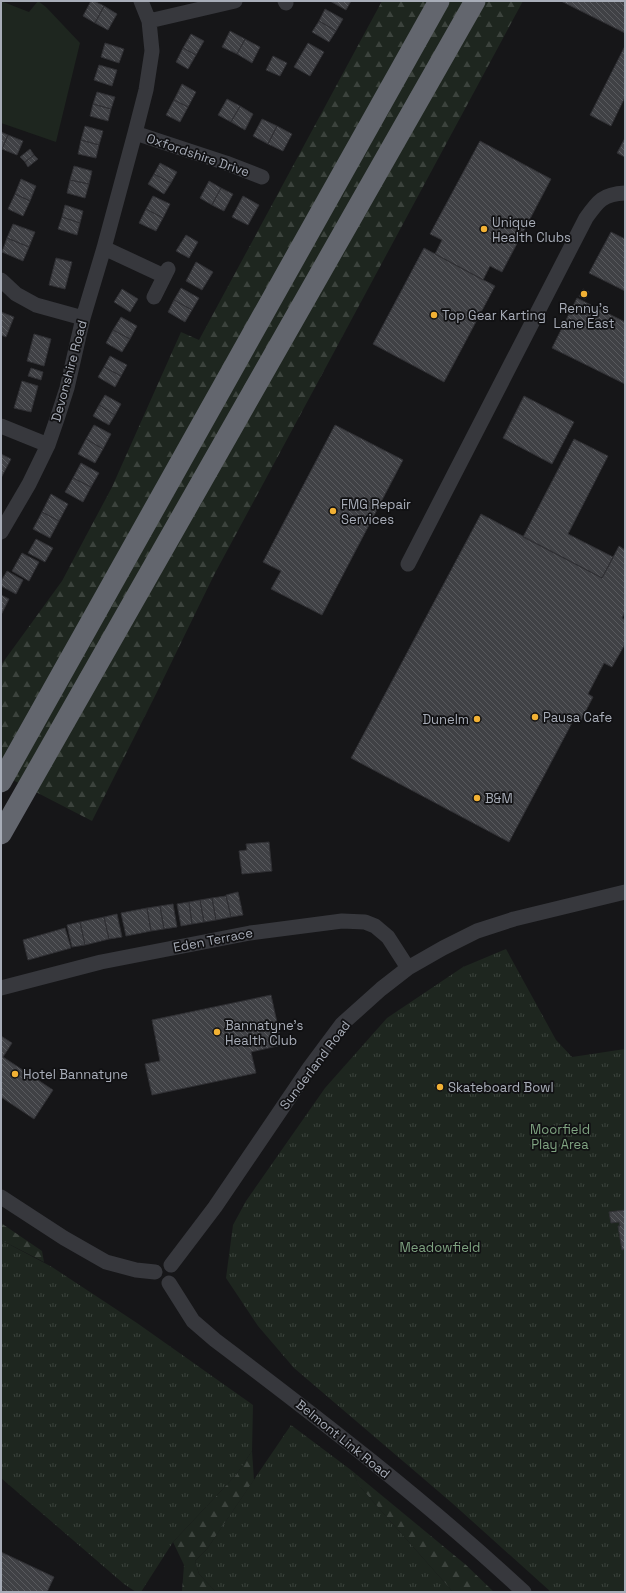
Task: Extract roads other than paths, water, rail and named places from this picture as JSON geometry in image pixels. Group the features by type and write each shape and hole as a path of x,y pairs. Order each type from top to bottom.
{"highway":[{"path":"1,782 439,1"},
{"path":"1,834 474,1"}],"street":[{"name":"Devonshire Road","path":"1,532 29,484 48,445 67,388 83,318 104,248 135,133 146,90 152,51 149,21 141,1"},
{"path":"149,21 235,1"},
{"name":"Oxfordshire Drive","path":"135,133 226,163 262,177"},
{"path":"408,564 586,218 597,202 606,196 625,193"},
{"path":"104,248 166,272 154,297"},
{"path":"1,280 16,294 36,305 83,318"},
{"path":"1,426 48,445"},
{"name":"Sunderland Road","path":"171,1265 215,1207 310,1067 342,1024 381,989 408,968 477,931 514,919 625,892"},
{"name":"Eden Terrace","path":"1,988 101,962 242,934 342,921 365,922 375,926 388,936 408,968"},
{"path":"1,1197 64,1238 106,1262 136,1270 155,1272"},
{"path":"166,1263 171,1265 175,1272 169,1283 158,1280 155,1272 157,1267 166,1263"},
{"name":"Belmont Link Road","path":"169,1283 193,1321 215,1340 366,1456 477,1548 524,1592"}],"place":[{"name":"Unique Health Clubs","path":"484,229"},
{"name":"Renny's Lane East","path":"584,294"},
{"name":"Top Gear Karting","path":"434,315"},
{"name":"FMG Repair Services","path":"333,511"},
{"name":"Pausa Cafe","path":"535,717"},
{"name":"Dunelm","path":"477,719"},
{"name":"B&M","path":"477,798"},
{"name":"Bannatyne's Health Club","path":"217,1032"},
{"name":"Hotel Bannatyne","path":"15,1074"},
{"name":"Skateboard Bowl","path":"440,1087"}],"park label":[{"name":"Moorfield Play Area","path":"560,1136"},
{"name":"Meadowfield","path":"440,1247"}]}
